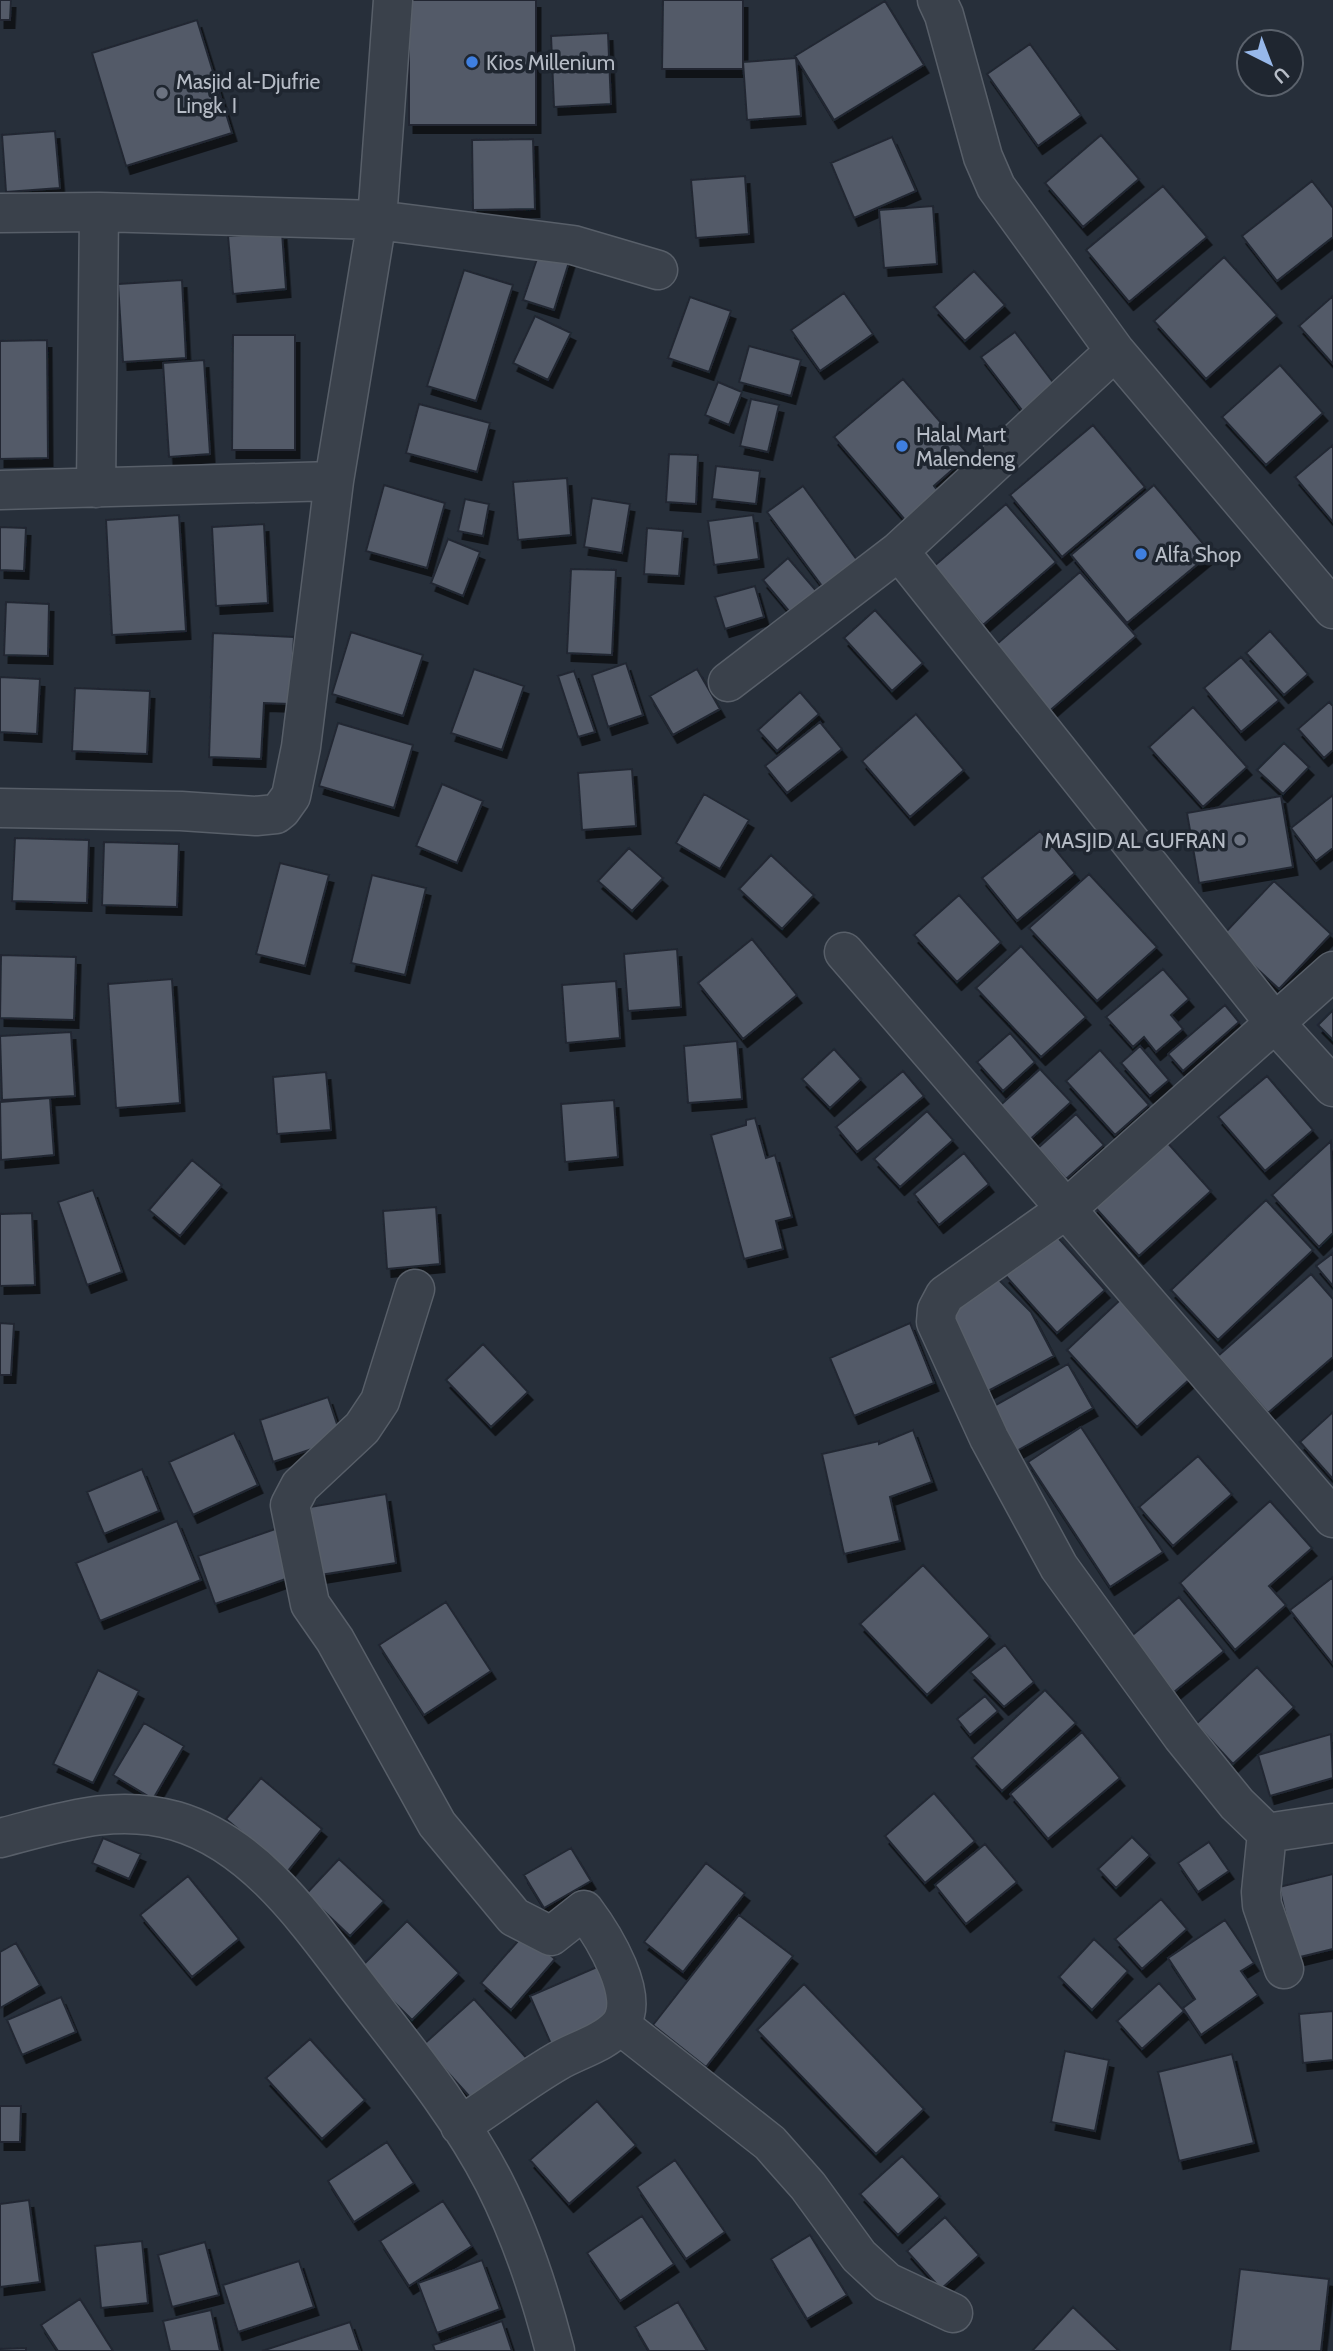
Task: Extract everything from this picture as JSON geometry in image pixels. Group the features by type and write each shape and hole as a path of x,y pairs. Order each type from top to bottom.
{"street":[{"path":"0,808 181,811 256,816 276,814 291,796 301,747 334,481 377,220 393,0"},
{"path":"937,0 944,15 983,157 996,187 1115,351 1332,606"},
{"path":"96,488 99,212"},
{"path":"0,213 99,212 377,220 573,245 658,270"},
{"path":"728,682 899,551 1115,351"},
{"path":"0,490 334,481"},
{"path":"899,551 1274,1022 1333,1087"},
{"path":"844,952 1333,1518"},
{"path":"1267,1833 1237,1804 1182,1736 1059,1567 989,1438 936,1322 937,1310 946,1295 1065,1210 1333,971"},
{"path":"415,1289 380,1401 362,1428 300,1486 290,1504 310,1604 335,1640 437,1824 514,1917 551,1936 584,1910 599,1929 625,1988 627,1999 625,2015 620,2025 607,2036 558,2061 460,2126"},
{"path":"0,1838 95,1814 138,1812 178,1821 211,1835 260,1871 295,1907 401,2043 460,2126 494,2181 517,2234 555,2351"},
{"path":"1267,1833 1333,1823"},
{"path":"1267,1833 1262,1905 1284,1969"},
{"path":"620,2025 770,2143 808,2186 859,2256 887,2282 953,2313"}],"building":[{"path":"0,0 11,0 10,20 0,20"},
{"name":"Kios Millenium","path":"409,0 536,0 536,125 409,125"},
{"path":"663,0 743,0 743,69 662,69"},
{"path":"885,1 924,65 834,120 795,56"},
{"name":"Masjid al-Djufrie Lingk. I","path":"197,20 232,133 126,166 92,53"},
{"path":"608,33 611,104 554,107 551,36"},
{"path":"1030,44 1081,115 1038,146 987,74"},
{"path":"796,58 801,116 747,120 743,62"},
{"path":"55,131 60,188 6,192 2,135"},
{"path":"1101,135 1139,179 1083,227 1045,183"},
{"path":"892,137 916,191 854,218 831,163"},
{"path":"533,139 535,209 473,210 472,140"},
{"path":"745,176 749,234 696,238 691,180"},
{"path":"1312,181 1333,208 1333,237 1277,281 1242,236"},
{"path":"1163,186 1207,237 1129,302 1086,250"},
{"path":"933,206 937,264 884,268 879,210"},
{"path":"282,232 286,289 233,294 228,236"},
{"path":"540,250 570,259 554,310 523,300"},
{"path":"1224,257 1277,315 1206,379 1154,321"},
{"path":"464,270 513,285 476,401 427,386"},
{"path":"974,271 1005,305 965,341 934,307"},
{"path":"182,280 186,358 123,362 118,284"},
{"path":"844,293 873,334 820,371 791,330"},
{"path":"1333,296 1333,364 1299,326"},
{"path":"690,297 731,311 709,372 668,358"},
{"path":"535,316 571,333 548,380 513,363"},
{"path":"1015,332 1058,389 1025,414 981,357"},
{"path":"233,335 295,335 295,450 232,450"},
{"path":"47,340 48,458 0,459 0,341"},
{"path":"749,346 801,360 791,396 739,382"},
{"path":"204,360 210,454 169,457 163,363"},
{"path":"1280,365 1323,413 1266,465 1222,417"},
{"name":"Halal Mart Malendeng","path":"903,379 969,455 934,486 944,499 912,528 834,437"},
{"path":"718,382 742,392 729,425 705,415"},
{"path":"751,399 779,405 768,452 740,446"},
{"path":"419,404 490,423 477,472 406,453"},
{"path":"1093,425 1145,487 1062,557 1010,495"},
{"path":"1333,445 1333,522 1295,477"},
{"path":"669,454 698,455 696,504 666,502"},
{"path":"716,466 760,471 756,504 712,499"},
{"path":"567,478 571,535 518,540 513,482"},
{"path":"384,485 445,503 427,568 366,551"},
{"name":"Alfa Shop","path":"1154,485 1211,553 1127,623 1071,555"},
{"path":"803,486 860,564 825,590 767,512"},
{"path":"592,498 630,504 622,553 584,547"},
{"path":"465,499 489,504 483,536 458,531"},
{"path":"1006,504 1056,562 983,625 933,567"},
{"path":"179,515 186,631 112,635 106,520"},
{"path":"753,515 759,559 714,565 708,521"},
{"path":"264,524 268,603 216,606 212,527"},
{"path":"0,527 26,528 24,571 0,570"},
{"path":"647,528 683,531 679,576 644,574"},
{"path":"448,539 480,552 463,596 431,583"},
{"path":"788,558 825,601 799,623 763,580"},
{"path":"571,569 616,570 612,655 567,653"},
{"path":"1080,572 1136,636 1046,714 990,650"},
{"path":"755,586 764,617 725,629 715,597"},
{"path":"6,602 49,604 48,656 4,655"},
{"path":"875,610 923,663 892,691 844,638"},
{"path":"1270,631 1308,674 1284,695 1246,653"},
{"path":"351,632 423,655 403,716 332,694"},
{"path":"213,633 294,637 290,704 264,703 261,759 209,757"},
{"path":"1241,657 1279,700 1241,732 1204,688"},
{"path":"626,663 643,715 608,727 592,675"},
{"path":"474,669 524,686 502,750 451,733"},
{"path":"697,669 720,709 673,735 650,696"},
{"path":"574,671 595,732 578,737 558,676"},
{"path":"0,677 40,679 37,734 0,732"},
{"path":"75,688 150,691 147,754 72,751"},
{"path":"800,692 819,714 777,751 758,730"},
{"path":"1329,702 1333,706 1333,750 1324,758 1298,729"},
{"path":"1193,707 1247,767 1203,807 1149,747"},
{"path":"916,714 964,770 910,817 862,761"},
{"path":"820,722 842,749 787,793 765,766"},
{"path":"338,723 413,745 394,808 319,786"},
{"path":"1284,743 1309,767 1283,794 1257,770"},
{"path":"632,769 636,826 582,830 578,773"},
{"path":"442,784 483,801 457,863 416,846"},
{"path":"704,794 749,820 720,869 676,843"},
{"path":"1333,795 1333,848 1316,861 1291,828"},
{"name":"MASJID AL GUFRAN","path":"1281,796 1293,867 1199,883 1187,813"},
{"path":"1040,831 1075,873 1017,921 982,878"},
{"path":"15,838 89,840 87,903 12,901"},
{"path":"104,842 179,844 177,907 102,905"},
{"path":"629,848 663,878 632,911 598,881"},
{"path":"771,855 814,895 782,929 739,889"},
{"path":"280,863 329,875 305,966 256,954"},
{"path":"1089,874 1157,947 1097,1001 1029,928"},
{"path":"372,875 426,888 405,975 351,963"},
{"path":"1274,881 1331,934 1279,989 1222,936"},
{"path":"959,895 1001,942 957,982 914,935"},
{"path":"752,939 797,995 743,1039 698,983"},
{"path":"1021,946 1086,1017 1041,1057 976,988"},
{"path":"677,949 681,1007 628,1011 624,954"},
{"path":"1,955 76,957 74,1020 0,1018"},
{"path":"1163,969 1189,999 1171,1015 1183,1029 1156,1052 1144,1037 1133,1047 1106,1017"},
{"path":"172,979 180,1103 116,1108 108,984"},
{"path":"616,981 620,1038 566,1043 562,985"},
{"path":"1225,1005 1239,1022 1183,1071 1168,1054"},
{"path":"1333,1010 1333,1040 1318,1025"},
{"path":"71,1032 75,1096 2,1100 0,1036"},
{"path":"1010,1033 1035,1062 1003,1091 977,1062"},
{"path":"737,1041 742,1099 688,1103 684,1046"},
{"path":"1140,1046 1169,1080 1150,1096 1121,1063"},
{"path":"834,1049 861,1079 830,1108 802,1079"},
{"path":"1100,1050 1149,1105 1115,1135 1066,1081"},
{"path":"1040,1069 1071,1102 1025,1144 994,1111"},
{"path":"903,1071 924,1096 857,1152 836,1127"},
{"path":"326,1072 331,1130 277,1134 273,1077"},
{"path":"1267,1076 1313,1130 1265,1171 1218,1117"},
{"path":"50,1098 54,1155 1,1160 0,1102"},
{"path":"614,1100 618,1157 565,1162 561,1104"},
{"path":"927,1111 953,1140 900,1187 874,1159"},
{"path":"1076,1114 1104,1145 1066,1179 1038,1148"},
{"path":"755,1118 766,1158 775,1155 792,1217 776,1221 783,1249 744,1259 711,1135 746,1125 746,1120"},
{"path":"1165,1140 1211,1191 1139,1256 1093,1205"},
{"path":"1331,1141 1333,1233 1319,1247 1272,1195"},
{"path":"964,1153 989,1184 939,1225 914,1194"},
{"path":"192,1160 222,1185 180,1236 149,1210"},
{"path":"93,1190 122,1272 87,1285 58,1202"},
{"path":"1266,1200 1313,1250 1218,1340 1171,1290"},
{"path":"436,1207 440,1264 387,1269 383,1211"},
{"path":"32,1213 35,1285 0,1286 0,1214"},
{"path":"1053,1232 1105,1290 1057,1333 1005,1275"},
{"path":"1333,1253 1333,1286 1316,1266"},
{"path":"1311,1274 1333,1299 1333,1357 1268,1413 1218,1356"},
{"path":"996,1277 1031,1312 1054,1356 988,1391 943,1315"},
{"path":"1120,1300 1191,1378 1137,1427 1067,1350"},
{"path":"0,1323 14,1324 11,1375 0,1375"},
{"path":"910,1323 934,1383 854,1416 830,1358"},
{"path":"483,1344 528,1392 491,1427 446,1380"},
{"path":"1068,1364 1093,1408 1013,1453 989,1409"},
{"path":"328,1397 342,1439 273,1462 260,1420"},
{"path":"1333,1412 1333,1479 1300,1442"},
{"path":"1081,1427 1163,1552 1110,1587 1028,1462"},
{"path":"913,1430 932,1482 890,1497 900,1541 844,1554 822,1454 879,1441 879,1444"},
{"path":"234,1433 258,1485 193,1515 169,1462"},
{"path":"1198,1456 1232,1494 1173,1546 1139,1507"},
{"path":"142,1469 159,1511 104,1534 87,1492"},
{"path":"386,1494 396,1563 320,1575 310,1507"},
{"path":"1270,1501 1312,1548 1269,1586 1286,1605 1235,1650 1180,1583"},
{"path":"177,1521 201,1580 100,1621 76,1563"},
{"path":"281,1527 297,1575 215,1604 198,1556"},
{"path":"923,1565 990,1636 927,1695 860,1624"},
{"path":"1333,1577 1333,1664 1290,1610"},
{"path":"1179,1597 1224,1651 1174,1692 1130,1637"},
{"path":"446,1602 491,1671 424,1715 379,1645"},
{"path":"1005,1645 1034,1682 1004,1707 970,1672"},
{"path":"1257,1667 1294,1707 1233,1764 1196,1724"},
{"path":"98,1670 139,1691 93,1783 53,1764"},
{"path":"1045,1690 1076,1723 1002,1791 972,1758"},
{"path":"985,1696 998,1711 970,1735 957,1719"},
{"path":"144,1723 184,1746 153,1799 113,1775"},
{"path":"1082,1732 1120,1778 1048,1839 1010,1794"},
{"path":"1331,1734 1333,1778 1270,1796 1258,1755"},
{"path":"261,1778 322,1829 288,1871 226,1819"},
{"path":"934,1793 975,1841 925,1883 885,1836"},
{"path":"1132,1837 1150,1855 1116,1888 1098,1869"},
{"path":"103,1838 141,1854 129,1879 92,1863"},
{"path":"1209,1842 1229,1871 1198,1892 1178,1863"},
{"path":"985,1844 1017,1882 966,1924 935,1885"},
{"path":"571,1848 591,1881 544,1908 524,1875"},
{"path":"339,1859 384,1901 350,1936 306,1894"},
{"path":"706,1863 745,1893 683,1972 644,1942"},
{"path":"1333,1874 1333,1949 1296,1958 1279,1887"},
{"path":"188,1876 239,1939 192,1977 140,1915"},
{"path":"1161,1899 1187,1929 1142,1969 1115,1939"},
{"path":"739,1915 793,1956 706,2067 653,2025"},
{"path":"1225,1920 1254,1963 1241,1971 1258,1995 1201,2035 1183,2008 1195,1999 1168,1958"},
{"path":"407,1921 459,1973 412,2020 360,1968"},
{"path":"525,1933 555,1959 511,2010 481,1983"},
{"path":"1094,1939 1128,1971 1092,2010 1059,1977"},
{"path":"16,1943 40,1985 0,2008 0,1952"},
{"path":"597,1967 618,2015 551,2044 530,1996"},
{"path":"1159,1983 1184,2011 1142,2049 1117,2021"},
{"path":"804,1984 924,2109 876,2154 757,2030"},
{"path":"61,1997 76,2032 22,2055 7,2020"},
{"path":"474,1999 530,2062 479,2107 423,2045"},
{"path":"1333,2011 1333,2060 1303,2063 1299,2014"},
{"path":"310,2039 365,2100 322,2139 266,2078"},
{"path":"1065,2051 1109,2060 1095,2131 1051,2122"},
{"path":"1232,2054 1254,2143 1179,2161 1158,2072"},
{"path":"597,2101 636,2145 569,2204 530,2160"},
{"path":"0,2106 21,2106 20,2142 0,2142"},
{"path":"387,2142 414,2183 354,2222 328,2181"},
{"path":"902,2156 940,2196 898,2235 860,2194"},
{"path":"675,2160 725,2232 686,2259 637,2187"},
{"path":"29,2200 40,2282 0,2287 0,2204"},
{"path":"443,2201 472,2246 409,2286 380,2241"},
{"path":"642,2216 674,2264 620,2301 587,2253"},
{"path":"945,2217 979,2255 941,2289 907,2251"},
{"path":"810,2235 847,2295 807,2319 771,2259"},
{"path":"142,2241 148,2303 101,2308 95,2246"},
{"path":"205,2242 219,2295 172,2307 158,2255"},
{"path":"482,2260 500,2309 437,2333 418,2283"},
{"path":"299,2261 314,2307 238,2332 223,2285"},
{"path":"1240,2269 1329,2279 1321,2351 1230,2351"},
{"path":"80,2299 113,2351 58,2351 41,2325"},
{"path":"678,2302 707,2351 649,2351 635,2327"},
{"path":"1073,2307 1119,2351 1032,2351"},
{"path":"211,2310 220,2351 170,2351 163,2321"},
{"path":"502,2321 512,2351 435,2351 433,2345"},
{"path":"350,2322 360,2351 262,2351"},
{"path":"26,2348 26,2351 0,2351 0,2349"}],"place":[{"name":"Kios Millenium","path":"472,62"},
{"name":"Masjid al-Djufrie Lingk. I","path":"162,93"},
{"name":"Halal Mart Malendeng","path":"902,446"},
{"name":"Alfa Shop","path":"1141,554"},
{"name":"MASJID AL GUFRAN","path":"1240,840"}]}
